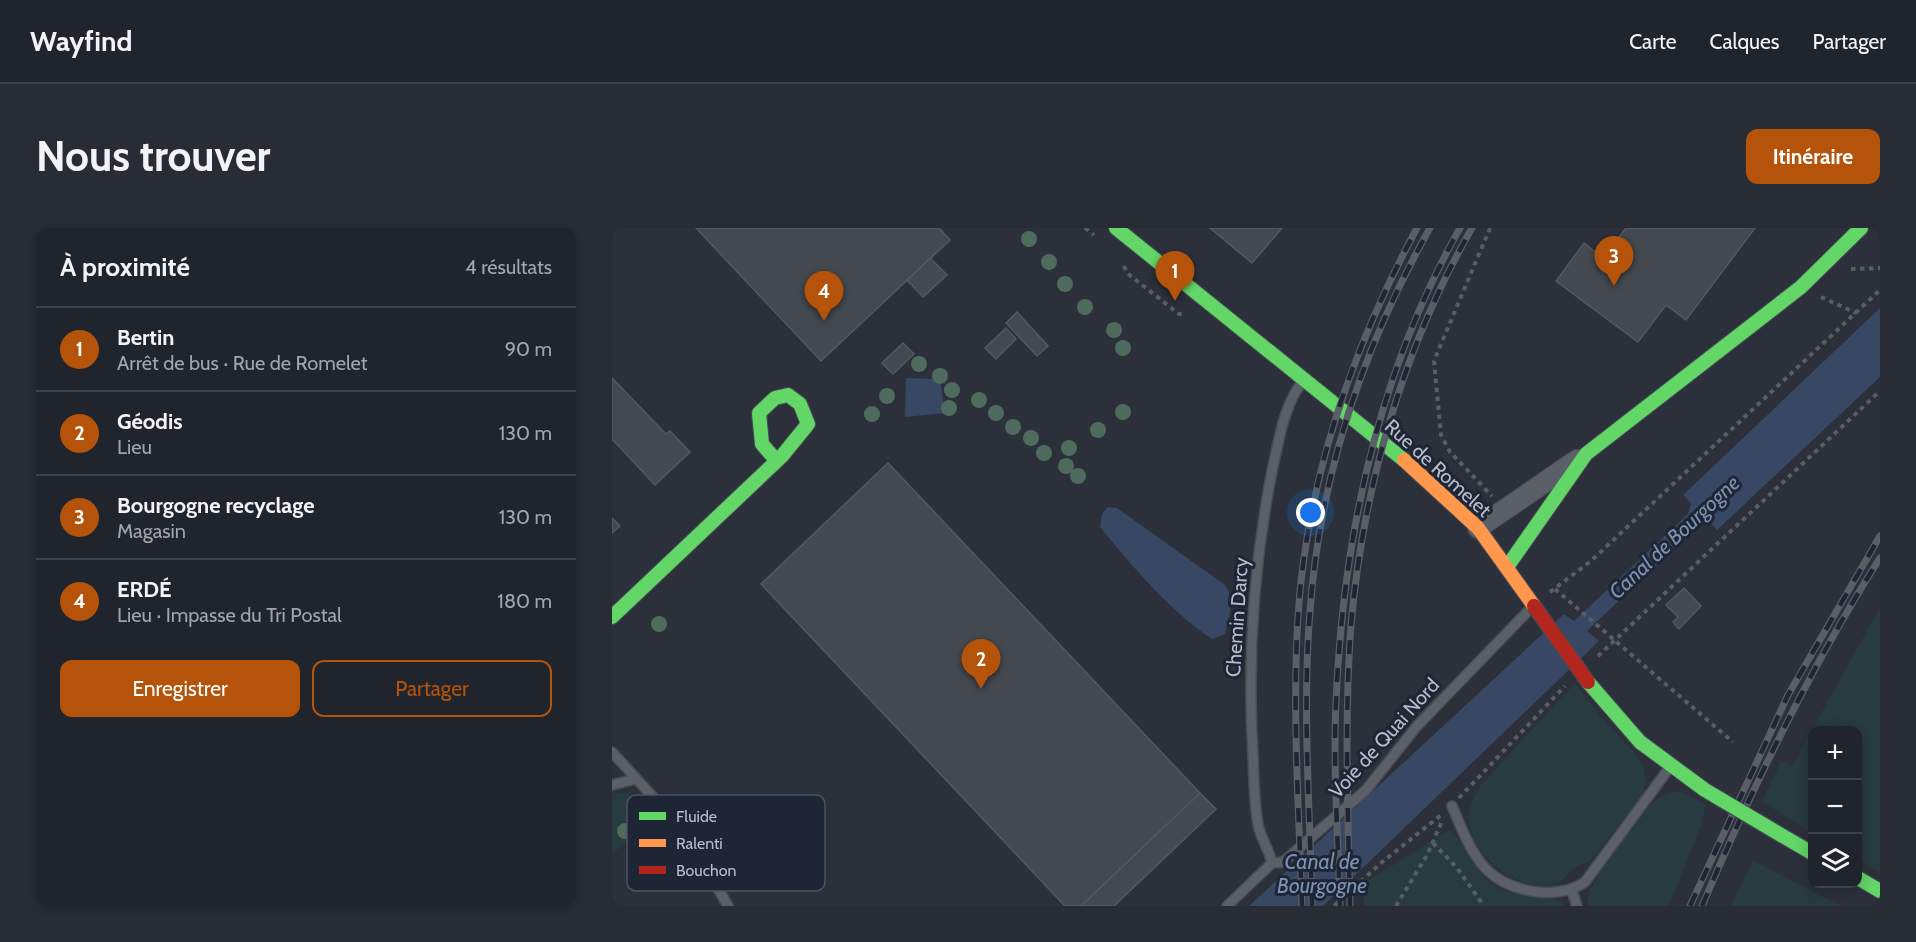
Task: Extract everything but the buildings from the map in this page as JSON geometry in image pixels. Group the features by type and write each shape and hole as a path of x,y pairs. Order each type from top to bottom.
{"street":[{"name":"Rue de Romelet","path":"1116,228 1401,457 1478,528 1588,682 1640,742 1670,767 1705,790 1808,851"},
{"path":"1478,528 1587,454 1801,287 1861,228"},
{"path":"612,617 776,460 803,433 808,424 798,400 785,394 776,395 759,413 762,444 776,460"},
{"path":"1507,567 1587,454"},
{"path":"1862,881 1880,891"}],"lane":[{"name":"Chemin Darcy","path":"1272,862 1258,826 1254,769 1251,669 1255,586 1266,504 1278,444 1290,398 1304,379"},
{"name":"Voie de Quai Nord","path":"1227,906 1272,862 1283,862 1366,790 1418,726 1534,606"},
{"path":"612,752 651,795"},
{"path":"1452,806 1467,841 1482,865 1502,880 1526,891 1572,891 1585,882 1670,767"},
{"path":"612,785 636,779"},
{"path":"719,891 728,906"},
{"path":"1572,891 1577,906"}],"path":[{"path":"1490,228 1449,321 1434,361 1434,372 1439,425 1450,452 1494,498 1510,505"},
{"path":"1801,287 1856,313"},
{"path":"1534,606 1591,561 1880,290"},
{"path":"1597,657 1880,391"},
{"path":"1555,589 1733,742"},
{"path":"1334,906 1381,863 1452,806 1551,704 1570,680"},
{"path":"1396,906 1452,806"},
{"path":"1433,843 1450,860 1484,906"}],"green space":[{"path":"1880,607 1880,872 1862,861 1862,726 1814,726"},
{"path":"1575,683 1599,715 1634,752 1643,766 1646,779 1643,795 1590,861 1575,867 1559,883 1539,885 1524,882 1501,870 1481,851 1470,827 1470,807 1481,785"},
{"path":"1808,737 1808,830 1762,802 1781,761 1792,766"},
{"path":"612,792 632,794 627,795 627,842 612,854"},
{"path":"1674,792 1683,792 1706,805 1700,829 1669,906 1587,906 1594,883 1622,839 1653,803"},
{"path":"1449,830 1456,835 1485,878 1492,884 1510,892 1550,898 1567,906 1364,906 1363,884"},
{"path":"1753,861 1842,906 1730,906"}],"water":[{"name":"Canal de Bourgogne","path":"1880,308 1880,377 1717,530 1711,523 1701,523 1587,631 1599,641 1323,906 1249,906 1564,614 1574,621 1688,514 1691,503 1683,495"},
{"path":"906,378 940,379 945,413 905,417"},
{"path":"1108,507 1117,508 1225,585 1231,602 1225,634 1212,639 1167,602 1138,572 1100,527 1102,514"}],"railway":[{"path":"1302,906 1296,652 1303,564 1311,514 1322,464 1353,367 1372,320 1417,228"},
{"path":"1312,906 1307,684 1315,560 1335,461 1365,365 1384,319 1430,228"},
{"path":"1340,906 1335,778 1336,702 1347,578 1357,517 1370,457 1407,340 1431,283 1460,228"},
{"path":"1350,906 1347,765 1349,660 1357,573 1365,522 1376,470 1407,370 1447,274 1472,228"},
{"path":"1690,906 1788,695 1880,536"},
{"path":"1702,906 1741,816 1784,728 1830,642 1880,558"}],"traffic: fast":[{"path":"1116,228 1404,460"},
{"path":"1507,567 1586,454 1801,287 1861,228"},
{"path":"612,617 782,456 808,424 800,404 788,395 775,398 759,413 762,444 776,460"},
{"path":"1588,682 1640,742 1705,790"},
{"path":"1705,790 1781,835"},
{"path":"1781,835 1808,851"},
{"path":"1862,880 1880,891"}],"traffic: slow":[{"path":"1404,460 1478,528 1534,606"}],"traffic: jam":[{"path":"1534,606 1588,682"}],"place":[{"name":"Bourgogne recyclage","path":"1614,286"},
{"name":"Bertin","path":"1175,301"},
{"name":"ERDÉ","path":"824,321"},
{"name":"Géodis","path":"981,689"}]}
